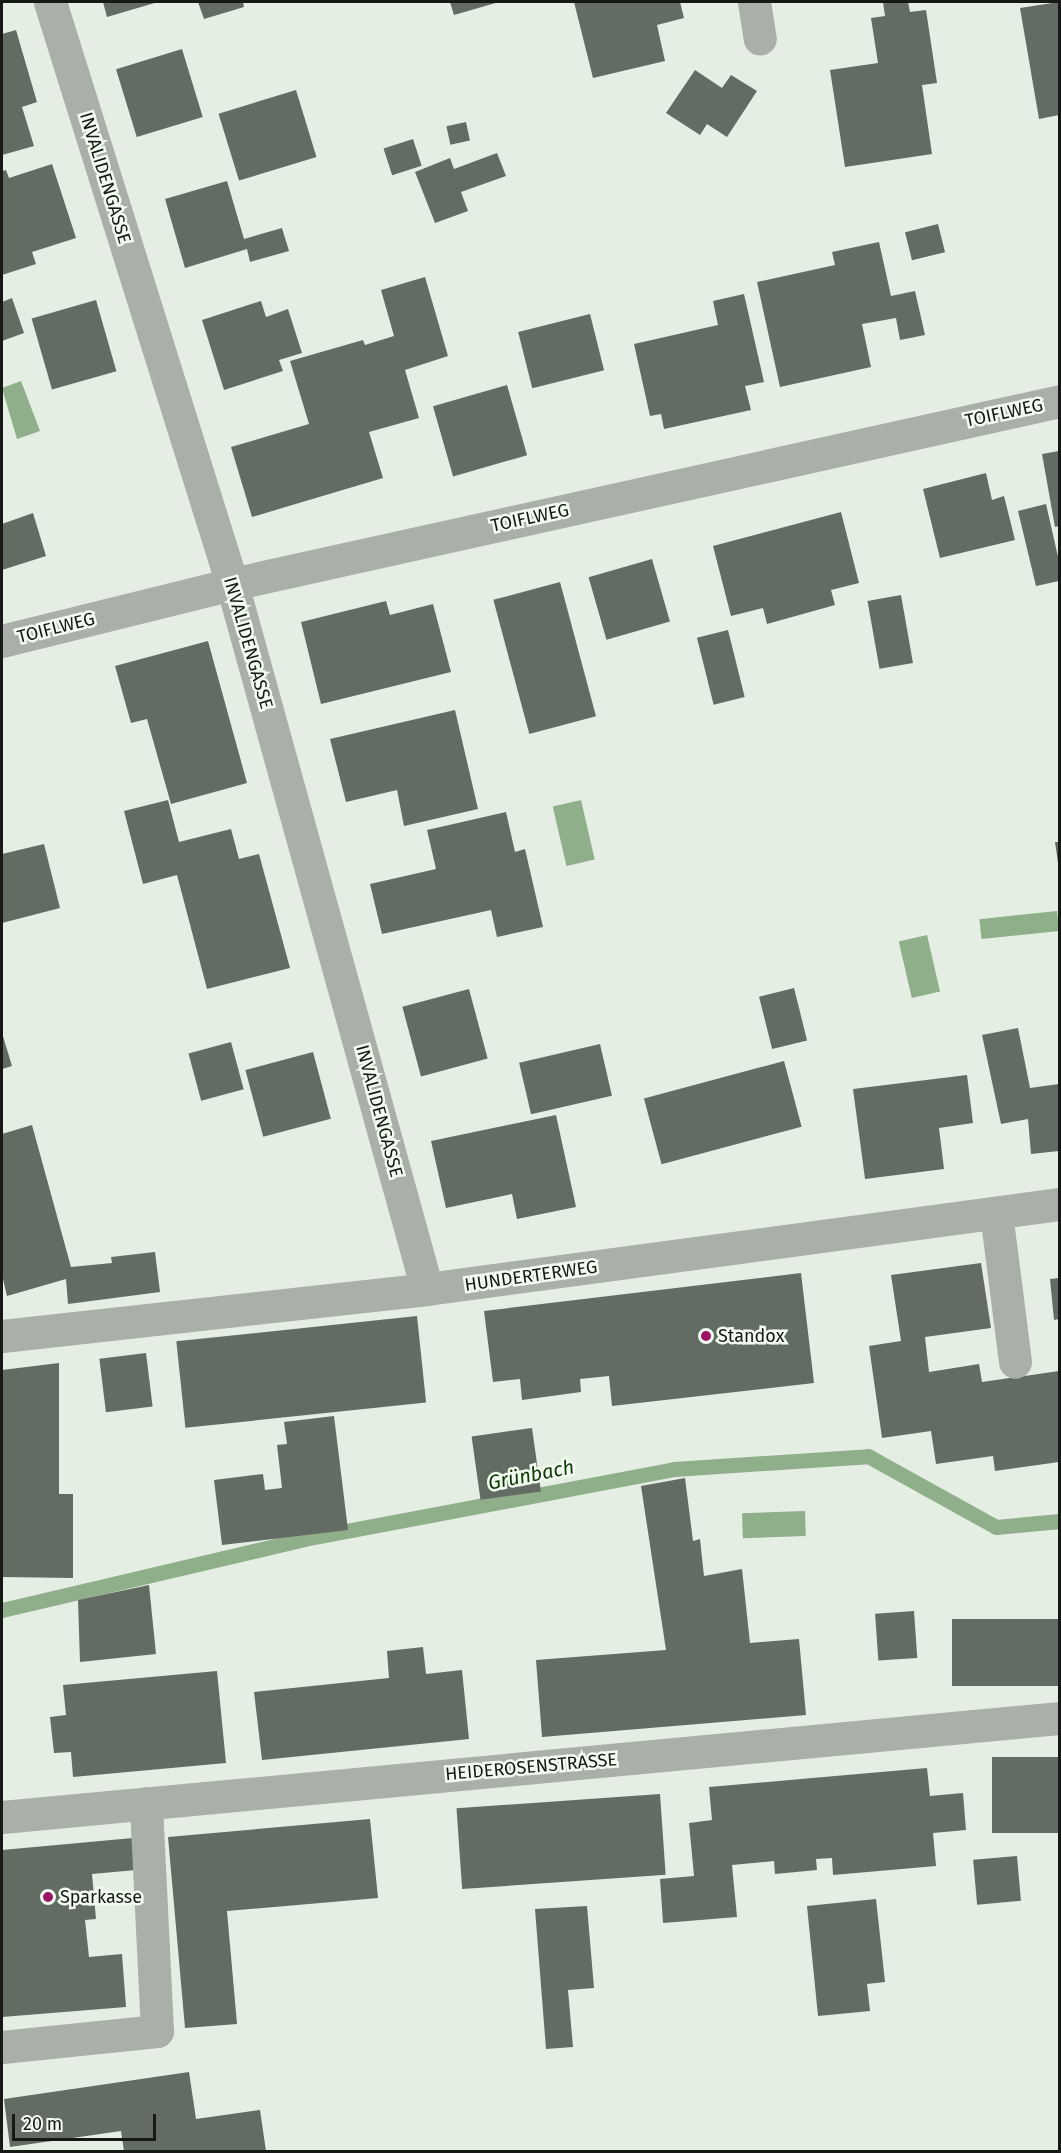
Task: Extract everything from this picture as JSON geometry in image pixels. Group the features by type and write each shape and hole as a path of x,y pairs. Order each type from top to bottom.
{"street":[{"name":"INVALIDENGASSE","path":"50,2 232,584 427,1290"},
{"path":"754,2 760,39"},
{"name":"TOIFLWEG","path":"2,641 232,584 1059,401"},
{"name":"HUNDERTERWEG","path":"2,1336 427,1290 1059,1204"},
{"path":"996,1214 1015,1362"},
{"name":"HEIDEROSENSTRASSE","path":"2,1816 1059,1718"},
{"path":"2,2047 157,2031 146,1803"}],"shaded area":[{"path":"21,381 40,431 17,439 2,388"},
{"path":"581,800 595,859 566,866 553,807"},
{"path":"1057,911 1059,931 982,939 979,919"},
{"path":"927,935 940,992 912,998 899,942"},
{"path":"805,1511 806,1536 743,1538 742,1513"}],"building":[{"path":"103,2 158,2 107,17"},
{"path":"198,2 243,2 244,7 204,19"},
{"path":"450,2 499,2 454,15"},
{"path":"574,2 680,2 684,18 657,25 665,61 593,78"},
{"path":"883,2 908,2 910,12 926,10 937,83 922,85 932,154 845,167 830,70 878,63 871,18 885,16"},
{"path":"1059,2 1059,115 1039,119 1020,8"},
{"path":"16,30 37,102 22,107 34,146 2,155 2,34"},
{"path":"182,49 203,117 137,137 116,69"},
{"path":"695,70 722,88 731,75 757,91 727,137 707,124 700,135 666,113"},
{"path":"296,90 316,157 239,181 219,114"},
{"path":"466,122 470,141 450,145 446,126"},
{"path":"413,139 422,166 392,175 384,149"},
{"path":"497,153 506,176 461,192 468,211 435,223 415,172 450,158 454,169"},
{"path":"52,164 76,238 32,252 36,264 2,275 2,171 6,170 9,178"},
{"path":"227,181 244,239 282,228 289,251 250,262 247,249 185,268 165,199"},
{"path":"938,224 945,252 912,260 905,232"},
{"path":"879,242 891,296 915,291 925,335 900,340 896,318 862,324 871,367 780,387 757,282 835,265 832,252"},
{"path":"425,277 448,356 405,370 419,418 369,432 383,478 252,517 231,447 309,424 290,361 363,340 365,345 394,336 381,290"},
{"path":"744,294 764,382 745,386 751,410 664,429 661,414 650,416 634,344 718,325 713,301"},
{"path":"12,298 24,333 2,341 2,302"},
{"path":"96,300 116,371 52,390 32,318"},
{"path":"261,301 266,317 288,309 302,353 279,360 283,371 224,390 202,320"},
{"path":"590,314 604,370 532,388 518,332"},
{"path":"507,385 527,455 453,476 433,406"},
{"path":"1059,451 1059,526 1055,527 1042,454"},
{"path":"986,473 992,500 1004,496 1015,540 940,558 923,489"},
{"path":"1046,504 1059,561 1059,581 1036,586 1018,511"},
{"path":"841,512 859,583 831,590 835,605 767,624 763,608 731,616 713,546"},
{"path":"33,513 46,556 2,570 2,524"},
{"path":"652,559 670,621 606,640 589,577"},
{"path":"560,582 596,716 529,734 493,600"},
{"path":"901,595 913,663 879,669 868,601"},
{"path":"386,601 390,615 433,604 451,672 321,704 301,622"},
{"path":"728,630 745,697 714,705 697,638"},
{"path":"208,641 247,783 171,804 147,719 131,723 115,666"},
{"path":"455,710 478,809 404,826 397,790 346,802 330,739"},
{"path":"168,800 179,842 231,829 239,859 259,854 290,968 207,989 177,875 143,884 124,811"},
{"path":"506,812 515,852 525,849 543,927 497,937 491,910 382,934 370,884 436,869 427,830"},
{"path":"1055,842 1059,842 1059,863 1058,863"},
{"path":"44,844 60,908 2,923 2,854"},
{"path":"794,988 807,1040 772,1049 759,997"},
{"path":"469,989 488,1059 421,1076 402,1007"},
{"path":"1018,1028 1030,1088 1059,1084 1059,1151 1031,1154 1028,1119 1001,1124 982,1035"},
{"path":"2,1033 12,1066 2,1069"},
{"path":"231,1042 244,1089 201,1101 188,1053"},
{"path":"600,1044 612,1096 531,1114 519,1063"},
{"path":"313,1052 331,1119 263,1137 245,1070"},
{"path":"784,1061 802,1127 662,1164 644,1099"},
{"path":"967,1075 973,1123 939,1128 944,1169 865,1179 853,1089"},
{"path":"556,1115 576,1207 517,1219 512,1194 446,1208 431,1141"},
{"path":"32,1125 71,1267 112,1263 111,1257 155,1252 160,1292 68,1304 66,1279 7,1296 2,1275 2,1134"},
{"path":"981,1263 991,1328 925,1337 929,1372 979,1364 982,1382 1059,1371 1059,1462 995,1471 993,1456 936,1464 931,1431 882,1438 869,1346 901,1341 891,1275"},
{"name":"Standox","path":"801,1273 814,1383 612,1406 609,1376 580,1379 581,1392 522,1400 520,1379 493,1382 484,1311"},
{"path":"1059,1278 1059,1319 1054,1320 1050,1279"},
{"path":"417,1316 426,1403 185,1428 176,1341"},
{"path":"146,1353 153,1407 106,1412 99,1359"},
{"path":"59,1363 59,1494 73,1494 73,1578 2,1577 2,1370"},
{"path":"334,1416 348,1530 222,1545 214,1480 263,1474 265,1490 282,1488 277,1445 287,1444 284,1422"},
{"path":"532,1428 541,1491 481,1500 472,1436"},
{"path":"685,1478 693,1541 700,1539 704,1576 742,1569 750,1643 799,1639 806,1715 542,1737 536,1660 666,1650 641,1486"},
{"path":"149,1585 156,1654 80,1662 78,1600"},
{"path":"914,1611 917,1658 878,1661 875,1614"},
{"path":"952,1619 1059,1619 1059,1686 952,1686"},
{"path":"423,1647 426,1674 462,1670 469,1739 262,1760 254,1692 389,1678 387,1651"},
{"path":"217,1671 226,1763 73,1777 71,1752 54,1753 50,1717 66,1715 63,1685"},
{"path":"992,1757 1059,1757 1059,1833 992,1833"},
{"path":"927,1768 930,1796 963,1793 966,1830 933,1833 936,1866 833,1875 832,1858 816,1859 817,1870 775,1874 774,1861 732,1865 737,1917 663,1923 660,1879 694,1876 689,1823 712,1820 709,1787"},
{"path":"660,1794 666,1875 462,1889 456,1808"},
{"path":"370,1819 378,1898 227,1911 237,2024 185,2028 168,1837"},
{"name":"Sparkasse","path":"133,1838 136,1870 92,1874 96,1919 85,1920 89,1957 122,1954 126,2007 2,2017 2,1850"},
{"path":"1017,1856 1021,1901 977,1905 973,1860"},
{"path":"876,1899 885,1982 867,1984 870,2011 818,2016 807,1906"},
{"path":"587,1906 594,1988 568,1990 573,2047 546,2049 535,1909"},
{"path":"189,2072 196,2119 260,2110 266,2151 124,2151 121,2131 10,2147 4,2099"}],"waterway":[{"name":"Grünbach","path":"2,1610 304,1539 674,1469 868,1456 996,1527 1060,1521"}],"place":[{"name":"Standox","path":"706,1336"},
{"name":"Sparkasse","path":"48,1897"}]}
